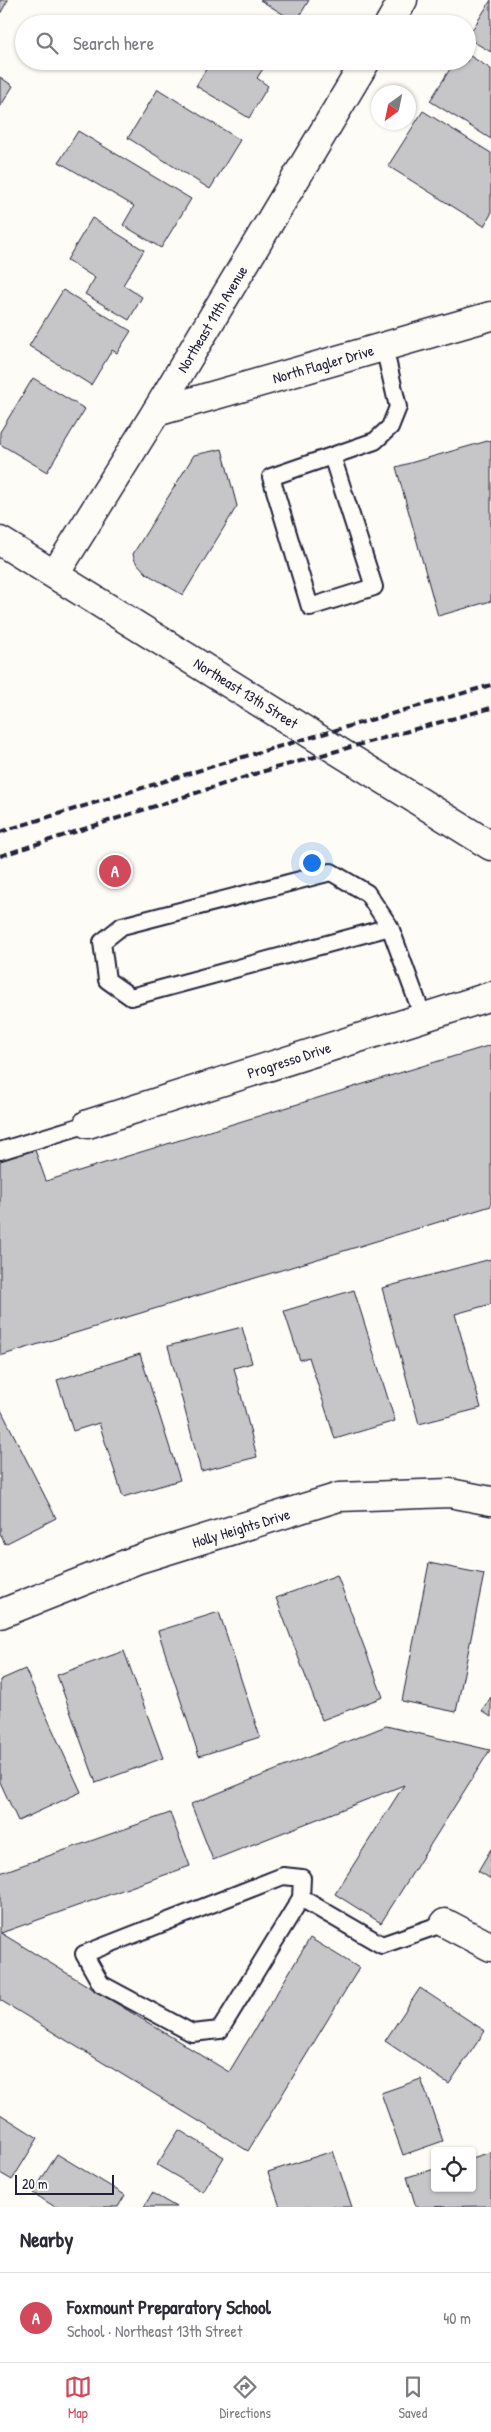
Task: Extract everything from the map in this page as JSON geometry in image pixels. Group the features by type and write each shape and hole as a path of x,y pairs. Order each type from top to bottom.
{"street":[{"path":"394,15 403,0"},
{"name":"Northeast 11th Avenue","path":"55,574 156,412 361,70"},
{"name":"North Flagler Drive","path":"156,412 491,316"},
{"name":"Northeast 13th Street","path":"0,541 491,846"},
{"name":"Progresso Drive","path":"88,1124 491,996"},
{"name":"Holly Heights Drive","path":"0,1614 136,1560 340,1498 450,1493 491,1501"},
{"path":"445,1923 491,1947"}],"lane":[{"path":"332,456 374,587 310,608 271,477 375,441 390,427 398,406 384,347"},
{"path":"390,927 131,997 107,980 102,942 122,926 331,872 367,893 390,927 423,1017"},
{"path":"0,1151 88,1124"},
{"path":"283,1876 302,1878 301,1898 220,2030 192,2034 101,1984 84,1954 283,1876"},
{"path":"301,1898 382,1945 445,1923"}],"building":[{"path":"0,0 8,0 0,14"},
{"path":"260,0 309,0 300,15 285,15"},
{"path":"491,0 491,52 476,43 476,24"},
{"path":"476,60 491,69 491,139 430,101 449,70 476,70"},
{"path":"206,70 262,70 257,78 268,86 249,118 196,86"},
{"path":"0,77 13,86 0,107"},
{"path":"158,89 240,140 210,189 128,138"},
{"path":"423,111 491,153 491,214 484,226 388,166 411,130 416,130 416,122"},
{"path":"78,131 191,199 161,248 123,225 134,206 59,162"},
{"path":"92,218 144,250 123,285 142,297 129,320 85,294 95,278 67,260"},
{"path":"63,290 131,331 117,353 112,350 91,385 29,346"},
{"path":"33,378 85,409 47,472 0,444 0,432"},
{"path":"491,440 491,601 438,616 396,467"},
{"path":"222,449 237,506 183,595 147,574 135,561 133,554 194,455"},
{"path":"491,1045 491,1206 0,1356 0,1161 35,1150 46,1181"},
{"path":"491,1259 491,1304 455,1314 481,1408 419,1424 382,1288"},
{"path":"354,1290 395,1421 335,1439 309,1357 300,1360 284,1311"},
{"path":"242,1327 252,1363 234,1368 257,1457 201,1471 168,1346"},
{"path":"140,1354 180,1480 123,1497 99,1423 73,1431 57,1380"},
{"path":"0,1408 56,1518 5,1544 0,1533"},
{"path":"429,1563 484,1574 456,1712 402,1701"},
{"path":"337,1575 383,1697 322,1720 276,1598"},
{"path":"219,1612 260,1737 199,1756 158,1631"},
{"path":"124,1651 163,1758 96,1783 57,1675"},
{"path":"25,1669 81,1792 18,1821 0,1782 0,1680"},
{"path":"491,1697 491,1717 482,1711"},
{"path":"386,1726 490,1750 381,1923 335,1894 404,1785 213,1860 191,1804"},
{"path":"170,1813 190,1866 1,1933 229,2072 310,1938 359,1968 248,2151 0,2000 0,1873"},
{"path":"491,1849 491,1879 478,1871"},
{"path":"420,1988 485,2031 449,2084 385,2041"},
{"path":"421,2079 443,2141 403,2155 381,2093"},
{"path":"0,2114 38,2138 12,2180 0,2173"},
{"path":"179,2130 224,2157 203,2192 157,2165"},
{"path":"333,2151 352,2207 280,2207 268,2172"},
{"path":"491,2152 491,2206 416,2207 407,2177 431,2170 431,2192 476,2192 476,2157"},
{"path":"57,2154 125,2195 118,2207 55,2207 33,2193"},
{"path":"152,2193 176,2207 144,2207"}],"railway":[{"path":"0,832 236,759 491,685"},
{"path":"0,856 261,772 491,708"}],"place":[{"name":"Foxmount Preparatory School","path":"115,871"}]}
